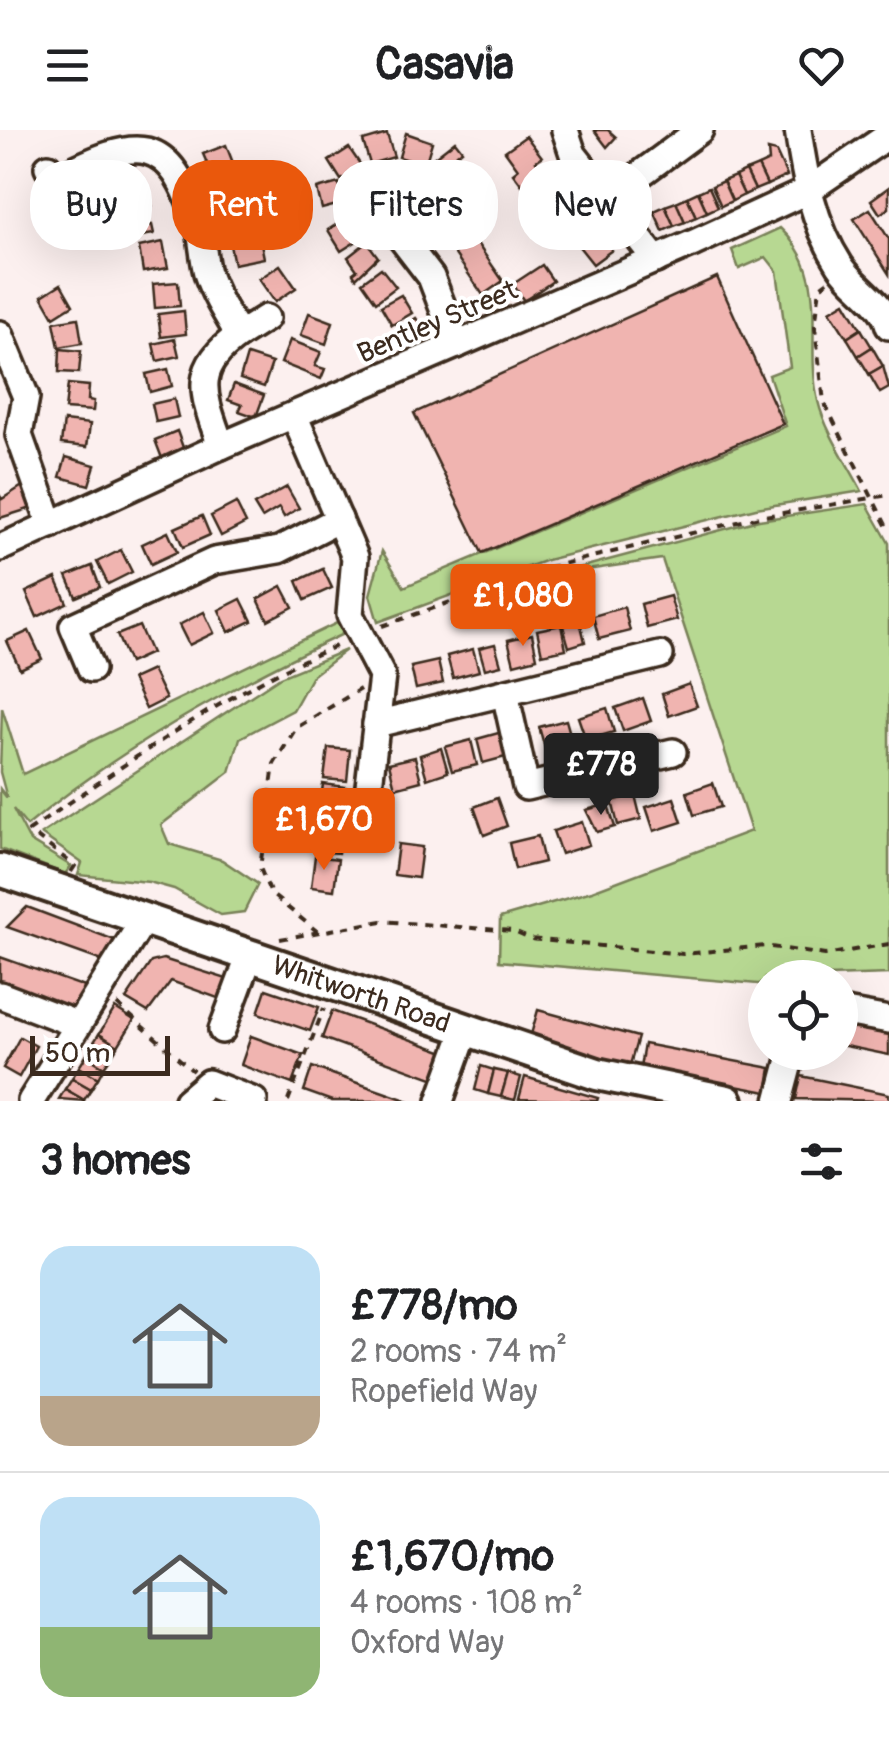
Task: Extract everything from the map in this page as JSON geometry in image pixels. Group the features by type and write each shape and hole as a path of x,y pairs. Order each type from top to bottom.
{"main road":[{"name":"Whitworth Road","path":"0,870 597,1074 728,1101"}],"street":[{"path":"566,130 578,160"},
{"path":"652,165 700,130"},
{"path":"798,130 807,190 821,230 842,269 888,319"},
{"name":"Bentley Street","path":"0,548 221,446 656,260 807,190 889,135"},
{"path":"89,160 120,150 160,153 174,166 177,202 199,227 206,270 239,335"},
{"path":"409,250 430,277 458,344"},
{"path":"648,250 656,260"},
{"path":"221,446 203,380 208,363 239,335 266,318"},
{"path":"0,334 26,397 10,436 51,525"},
{"path":"294,414 355,557 350,616 382,676 364,828"},
{"path":"91,669 73,626 214,561 279,550 339,519"},
{"path":"376,724 660,655"},
{"path":"505,693 526,787 672,752"},
{"path":"30,1101 144,919"},
{"path":"222,1030 250,955"},
{"path":"0,996 76,1024"},
{"path":"858,1014 889,1020"},
{"path":"440,1101 466,1029"},
{"path":"779,1101 787,1070"},
{"path":"187,1101 208,1084 254,1101"}],"path":[{"path":"842,269 820,287 815,327 824,402 889,531"},
{"path":"75,866 29,831 92,785 278,669 360,635 550,567 760,516 889,496"},
{"path":"880,514 889,515"},
{"path":"318,932 270,894 260,868 274,764 296,728 382,676"},
{"path":"278,939 382,921 512,931 530,939 683,954 765,946 826,954 889,944"},
{"path":"288,1101 334,984"},
{"path":"99,988 208,1084"}],"green space":[{"path":"780,228 796,247 811,287 814,378 821,412 862,491 756,508 547,560 378,622 370,595 382,551 404,587 786,426 769,375 790,367 777,271 766,257 739,269 732,250"},
{"path":"867,504 889,543 889,974 858,975 858,960 748,960 748,983 499,961 500,918 592,891 751,831 662,559 552,575 759,520"},
{"path":"341,621 345,633 179,719 101,770 27,826 13,809 30,841 71,866 65,874 0,849 0,789 7,798 0,772 2,708 23,774"},
{"path":"346,650 312,676 293,710 240,738 230,772 161,825 169,844 222,860 258,884 244,912 221,915 174,889 149,882 78,875 82,863 41,834 280,677"}],"building":[{"path":"594,130 608,130 616,137 607,147"},
{"path":"406,133 432,142 427,160 399,157"},
{"path":"387,134 394,157 369,160 363,141"},
{"path":"526,136 542,157 518,160 518,169 505,151"},
{"path":"455,141 462,150 457,154 462,160 432,159"},
{"path":"226,145 232,160 206,160 203,154"},
{"path":"349,148 357,160 333,160 333,167 329,161"},
{"path":"768,150 776,152 787,176 767,185 758,166 769,161"},
{"path":"758,166 767,185 755,190 746,171"},
{"path":"746,171 755,190 744,195 735,176"},
{"path":"735,176 744,195 732,201 723,181"},
{"path":"723,181 732,201 721,206 712,186"},
{"path":"333,185 333,206 322,209 317,189"},
{"path":"709,187 718,207 707,212 698,192"},
{"path":"889,187 889,208 880,214 871,200"},
{"path":"698,192 707,212 696,217 687,197"},
{"path":"687,197 696,217 685,222 676,202"},
{"path":"676,202 685,222 674,226 665,206"},
{"path":"665,206 674,226 663,231 654,211"},
{"path":"870,209 889,239 889,274 854,219"},
{"path":"163,242 168,268 143,272 139,250 152,250 152,244"},
{"path":"231,250 262,250 264,258 234,264"},
{"path":"357,250 373,250 378,257 356,278 353,273 357,270 348,257"},
{"path":"452,250 482,250 503,281 483,295"},
{"path":"582,250 612,250 593,264"},
{"path":"280,265 296,288 275,302 259,279"},
{"path":"542,265 553,281 524,301 513,284"},
{"path":"381,268 396,287 376,302 362,282"},
{"path":"717,277 783,424 482,553 414,413"},
{"path":"178,282 180,306 155,308 153,284"},
{"path":"61,284 73,305 54,317 42,296"},
{"path":"401,295 412,313 392,325 381,306"},
{"path":"845,302 861,329 847,338 830,311"},
{"path":"184,311 186,334 161,337 158,314"},
{"path":"309,313 333,322 326,344 301,335"},
{"path":"78,318 82,343 59,347 54,322"},
{"path":"416,318 426,331 406,345 397,332"},
{"path":"861,329 872,347 858,356 847,338"},
{"path":"175,339 179,356 157,361 153,344"},
{"path":"290,340 321,352 315,366 325,369 321,379 281,363"},
{"path":"872,347 883,366 869,374 858,356"},
{"path":"60,349 81,351 79,373 59,372"},
{"path":"247,355 272,363 264,387 240,379"},
{"path":"883,366 889,388 880,393 869,374"},
{"path":"168,369 172,386 150,392 146,374"},
{"path":"68,384 89,386 88,400 94,401 93,411 65,409"},
{"path":"234,384 264,395 256,417 239,411 242,405 228,400"},
{"path":"174,399 178,417 156,422 152,404"},
{"path":"64,421 90,424 87,447 61,444"},
{"path":"177,431 185,453 163,461 155,440"},
{"path":"66,457 95,465 89,485 60,477"},
{"path":"24,485 35,507 0,518 0,496 2,499"},
{"path":"287,487 299,508 284,517 279,508 262,518 254,505"},
{"path":"236,503 246,523 221,536 211,516"},
{"path":"202,516 210,535 183,547 175,528"},
{"path":"168,532 177,552 151,564 142,544"},
{"path":"121,550 132,572 108,584 97,562"},
{"path":"92,566 100,587 76,597 67,576"},
{"path":"323,569 332,588 305,600 297,581"},
{"path":"56,578 67,603 37,617 26,592"},
{"path":"282,586 293,607 268,620 258,599"},
{"path":"670,596 677,620 647,628 641,604"},
{"path":"241,599 252,621 229,632 219,610"},
{"path":"624,607 630,631 599,639 593,616"},
{"path":"204,612 214,633 189,645 179,625"},
{"path":"580,621 585,642 569,647 563,626"},
{"path":"561,625 566,649 542,654 537,630"},
{"path":"139,626 151,653 129,663 117,635"},
{"path":"29,631 42,659 20,669 7,641"},
{"path":"532,634 537,658 514,664 508,640"},
{"path":"495,644 501,665 485,669 479,648"},
{"path":"473,649 479,671 453,678 447,656"},
{"path":"438,661 443,683 416,689 411,667"},
{"path":"152,670 166,699 146,709 132,679"},
{"path":"689,684 697,706 669,716 662,694"},
{"path":"643,698 651,721 623,731 615,708"},
{"path":"607,708 614,732 586,740 578,717"},
{"path":"566,720 572,741 555,746 558,756 548,759 539,727"},
{"path":"502,732 509,756 483,763 477,739"},
{"path":"471,740 477,765 452,771 445,747"},
{"path":"328,748 350,750 347,781 324,779"},
{"path":"441,748 448,772 427,779 420,755"},
{"path":"415,757 421,781 395,788 389,763"},
{"path":"713,783 721,807 694,815 687,792"},
{"path":"323,784 346,787 342,818 319,815"},
{"path":"635,795 641,819 618,825 612,801"},
{"path":"497,798 507,826 484,835 474,807"},
{"path":"674,798 682,822 654,831 646,807"},
{"path":"609,808 615,827 597,832 586,810"},
{"path":"319,820 341,822 338,853 316,851"},
{"path":"582,822 589,845 561,854 553,831"},
{"path":"538,836 544,862 515,869 509,843"},
{"path":"398,844 422,847 418,878 394,875"},
{"path":"315,856 338,859 334,890 311,887"},
{"path":"27,907 120,942 105,962 7,927"},
{"path":"0,957 91,989 75,1011 0,983"},
{"path":"163,959 230,980 223,1000 171,981 148,1012 126,999 151,962"},
{"path":"266,989 319,1007 310,1031 258,1013"},
{"path":"115,1008 134,1020 118,1046 99,1034"},
{"path":"538,1010 638,1037 630,1065 530,1038"},
{"path":"332,1011 453,1055 443,1082 322,1038"},
{"path":"858,1024 889,1031 889,1055 858,1049"},
{"path":"99,1034 118,1046 111,1057 92,1045"},
{"path":"251,1036 303,1055 292,1084 241,1065"},
{"path":"20,1037 36,1046 19,1077 3,1068"},
{"path":"644,1044 748,1064 748,1070 771,1070 767,1092 640,1068"},
{"path":"92,1045 111,1057 104,1067 86,1056"},
{"path":"86,1056 104,1067 98,1078 79,1067"},
{"path":"481,1066 494,1070 488,1094 475,1090"},
{"path":"79,1067 98,1078 91,1089 72,1078"},
{"path":"312,1067 409,1101 332,1101 304,1091"},
{"path":"494,1070 508,1073 501,1097 488,1094"},
{"path":"508,1073 521,1077 515,1100 501,1097"},
{"path":"801,1076 889,1094 889,1101 796,1099"},
{"path":"525,1077 598,1098 519,1099"},
{"path":"72,1078 91,1089 84,1100 65,1089"},
{"path":"65,1089 84,1100 84,1101 59,1099"}]}
